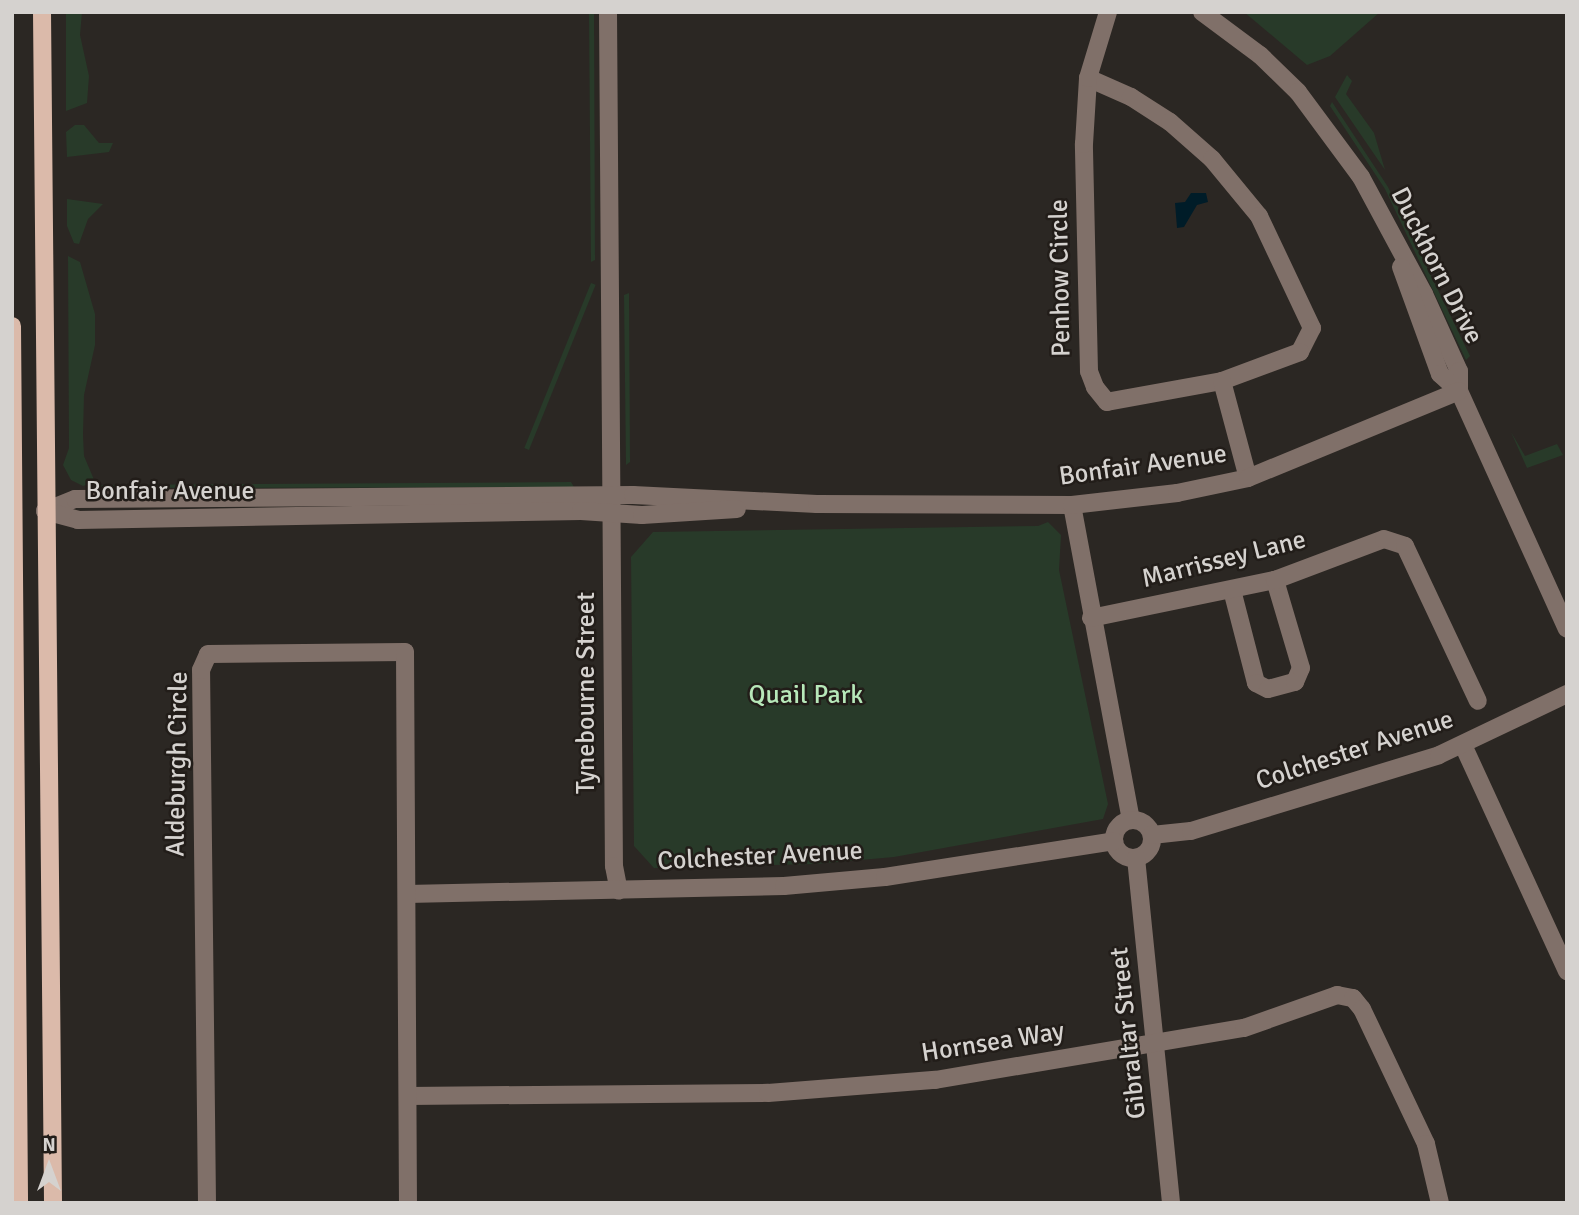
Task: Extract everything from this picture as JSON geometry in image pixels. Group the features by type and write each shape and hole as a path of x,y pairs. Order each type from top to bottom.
{"main road":[{"path":"42,12 53,1203"},
{"path":"12,326 19,1203"}],"street":[{"name":"Tynebourne Street","path":"608,12 614,866 619,891"},
{"name":"Penhow Circle","path":"1088,78 1131,97 1212,159 1259,216 1312,328 1300,352 1222,381 1107,402 1095,387 1089,358 1084,144 1088,78 1108,12"},
{"name":"Duckhorn Drive","path":"1202,12 1260,55 1298,92 1354,166 1392,237 1410,298 1440,374 1459,391"},
{"path":"1222,381 1248,478"},
{"name":"Bonfair Avenue","path":"45,511 78,520 611,504 1072,505 1177,493 1248,478 1459,391"},
{"path":"1459,391 1567,629"},
{"path":"1072,505 1130,820"},
{"name":"Marrissey Lane","path":"1091,618 1275,580 1384,539 1405,546 1478,701"},
{"path":"1232,590 1256,683 1268,689 1295,682 1301,668 1275,580"},
{"name":"Aldeburgh Circle","path":"207,1203 201,670 208,654 405,652 408,1203"},
{"name":"Colchester Avenue","path":"1152,835 1191,831 1463,745 1567,694"},
{"path":"1463,745 1567,971"},
{"path":"1130,820 1145,824 1152,835 1147,853 1136,859 1124,856 1114,841 1117,828 1130,820"},
{"name":"Colchester Avenue","path":"407,894 784,886 886,877 1114,841"},
{"name":"Gibraltar Street","path":"1136,859 1157,1043 1171,1203"},
{"name":"Hornsea Way","path":"408,1096 852,1089 935,1080 1244,1028 1337,995 1353,998 1426,1144 1440,1203"}],"green space":[{"path":"66,12 82,12 80,35 89,76 87,103 66,111"},
{"path":"589,12 594,12 595,260 591,262"},
{"path":"1244,12 1380,12 1330,56 1307,65"},
{"path":"1347,75 1352,81 1346,94 1374,133 1385,170 1335,97"},
{"path":"1332,102 1388,187 1470,356 1466,360 1385,189 1330,106"},
{"path":"75,125 84,125 99,143 113,143 109,152 67,157 66,132"},
{"path":"67,199 103,204 88,219 79,244 74,243 67,226"},
{"path":"68,256 80,262 95,314 95,345 84,395 83,435 84,456 95,482 83,486 71,480 63,465 69,448"},
{"path":"591,283 596,285 529,450 524,448"},
{"path":"629,293 630,462 626,465 624,295"},
{"path":"1511,432 1525,456 1557,444 1563,455 1527,468"},
{"path":"571,482 574,487 91,488 98,485"},
{"name":"Quail Park","path":"1048,522 1061,535 1059,570 1108,804 1103,819 894,857 815,864 654,868 634,846 631,557 653,532 1038,526"}],"water":[{"path":"1191,193 1206,193 1208,202 1197,205 1184,227 1177,228 1175,203 1185,202"}]}
